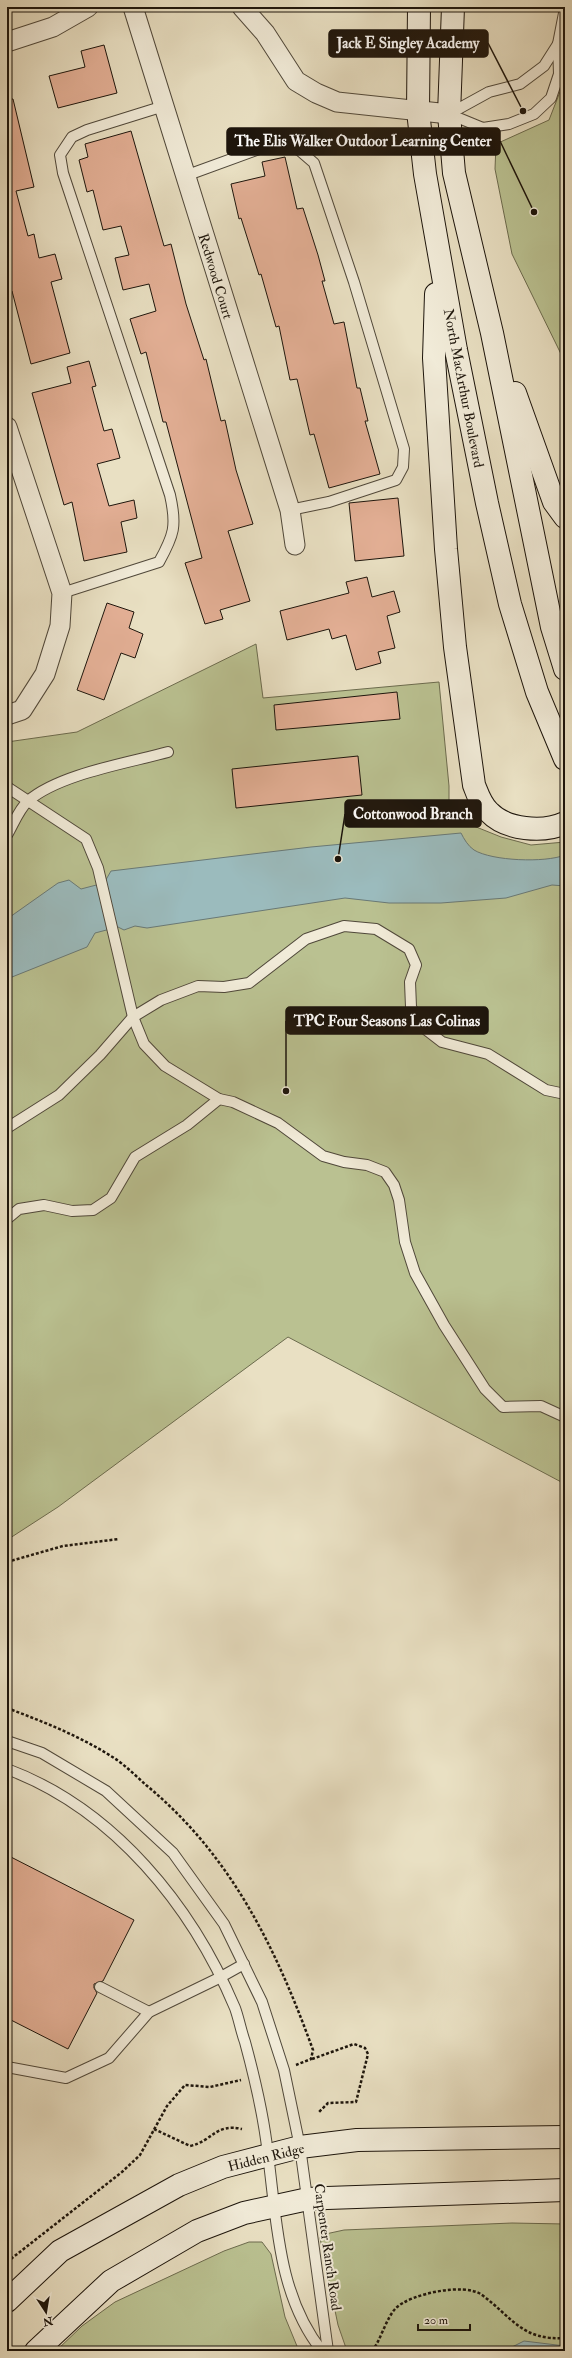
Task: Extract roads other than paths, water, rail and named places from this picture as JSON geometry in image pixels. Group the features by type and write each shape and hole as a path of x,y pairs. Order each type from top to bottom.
{"main road":[{"name":"North MacArthur Boulevard","path":"419,7 418,112 425,174 437,245 485,495 510,604 537,692 564,757"},
{"path":"453,7 449,114 454,173 492,333 552,626 565,669"},
{"path":"437,245 434,358 446,549 454,647 474,785 480,801 489,812 500,820 519,826 540,829 565,823"},
{"path":"492,333 554,502 565,517"},
{"name":"Hidden Ridge","path":"7,2301 60,2251 179,2185 223,2167 268,2154 300,2147 357,2140 565,2136"},
{"path":"36,2351 111,2281 198,2231 244,2213 308,2199 365,2195 565,2190"}],"street":[{"path":"7,42 53,27 88,7"},
{"name":"Redwood Court","path":"133,7 290,510 295,545"},
{"path":"242,7 264,32 296,81 316,93 337,102 418,112 449,114"},
{"path":"7,427 62,593 60,626 46,674 22,710 7,715"}],"lane":[{"path":"449,114 483,128 509,124 534,114 551,98 559,74 558,44 565,8"},
{"path":"449,114 489,92 520,84 544,66 558,44"},
{"path":"62,593 159,562 173,538 174,514 170,496 63,173 60,155 72,137 87,130 164,106"},
{"path":"185,176 270,145 288,146 299,150 314,163 321,180 354,282 404,450 403,467 396,480 329,502 290,510"},
{"path":"7,835 27,802 54,785 90,772 168,752"},
{"path":"7,787 27,802 86,838 98,868 133,1016 144,1044 165,1066 219,1099 233,1102 278,1124 323,1156 344,1162 366,1165 385,1172 394,1185 399,1200 405,1242 415,1273 444,1325 484,1388 503,1407 541,1406 565,1417"},
{"path":"7,1128 59,1095 100,1055 133,1016 161,1000 198,986 224,987 249,983 306,939 344,926 376,929 409,950 416,965 410,982 411,1007 420,1025 442,1042 488,1054 546,1090 565,1094"},
{"path":"7,1220 19,1209 44,1205 72,1211 93,1210 111,1198 135,1157 187,1125 219,1099"},
{"name":"Carpenter Ranch Road","path":"7,1740 42,1754 106,1791 168,1848 224,1924 262,2002 284,2070 300,2147 328,2351"},
{"path":"7,1769 25,1776 79,1808 132,1850 174,1898 198,1936 235,2009 254,2077 268,2154 273,2207 291,2298 310,2336 322,2351"},
{"path":"7,2067 66,2078 109,2058 149,2012 219,1978 244,1964"},
{"path":"100,1987 149,2012"}],"water":[{"path":"461,833 474,850 493,857 532,860 556,858 565,855 565,886 552,885 506,898 441,903 389,903 345,898 147,928 135,926 124,930 118,927 95,933 87,947 7,979 7,919 58,883 69,880 81,889 104,883 111,871 311,847"},
{"path":"524,2341 565,2346 565,2351 510,2351 512,2347"}],"place":[{"name":"Jack E Singley Academy","path":"523,111"},
{"name":"The Elis Walker Outdoor Learning Center","path":"534,212"},
{"name":"Cottonwood Branch","path":"338,859"},
{"name":"TPC Four Seasons Las Colinas","path":"286,1091"}]}
